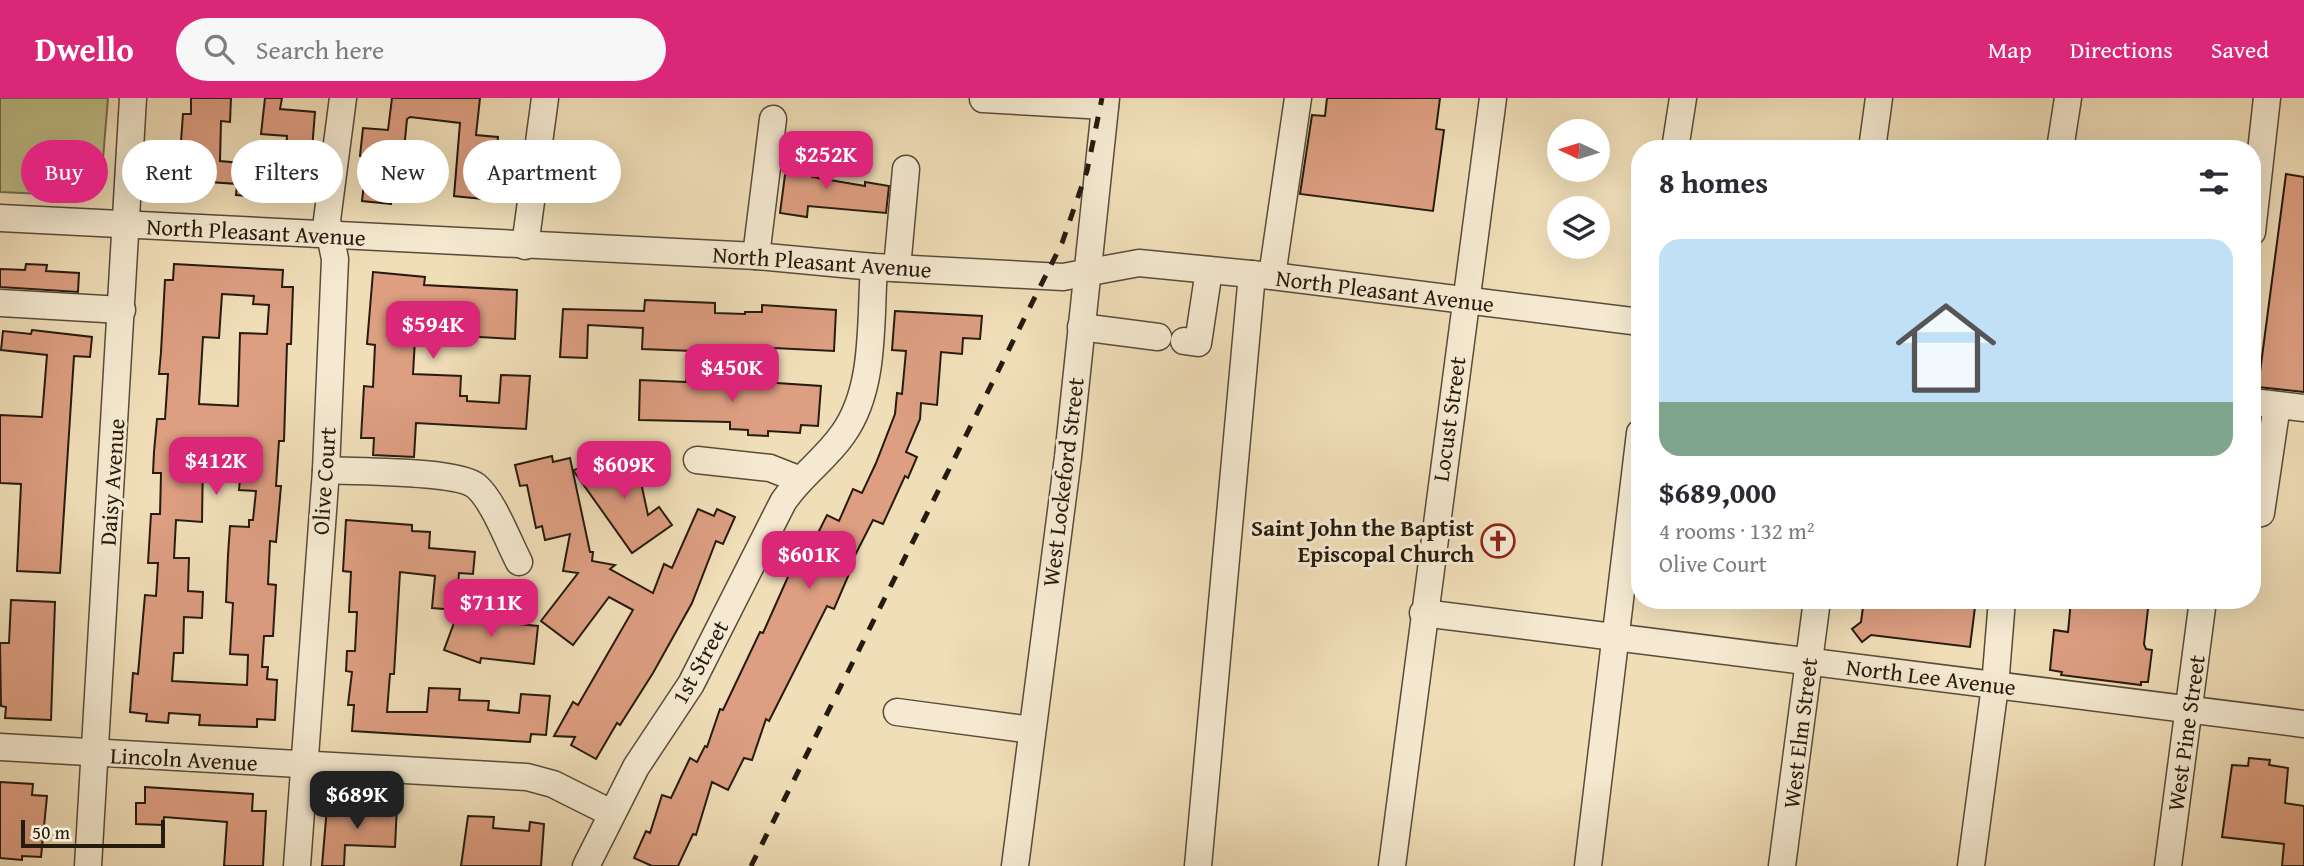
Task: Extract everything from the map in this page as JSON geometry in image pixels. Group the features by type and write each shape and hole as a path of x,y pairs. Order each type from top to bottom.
{"street":[{"name":"Daisy Avenue","path":"88,866 133,98"},
{"name":"Olive Court","path":"297,866 326,470 335,259 333,237 327,220 343,98"},
{"path":"525,246 545,98"},
{"path":"1198,866 1262,275 1298,98"},
{"name":"Locust Street","path":"1392,866 1423,613 1493,98"},
{"path":"1676,140 1683,98"},
{"path":"1873,140 1879,98"},
{"path":"2061,140 2068,98"},
{"path":"2261,149 2267,98"},
{"path":"983,99 1106,102"},
{"name":"West Lockeford Street","path":"1015,866 1068,457 1106,102"},
{"path":"756,256 773,119"},
{"name":"1st Street","path":"586,866 636,767 691,684 783,502 798,479 844,434 865,386 906,169"},
{"name":"North Pleasant Avenue","path":"0,218 333,237 756,256 886,267 1063,277 1139,263 1262,275 1631,321"},
{"path":"1185,341 1198,343 1209,270"},
{"path":"0,303 122,310"},
{"path":"1081,327 1158,337"},
{"path":"2261,466 2265,404 2304,408"},
{"path":"697,460 770,468 798,479"},
{"path":"326,470 447,476 469,481 485,496 519,562"},
{"path":"1588,866 1631,506"},
{"name":"West Elm Street","path":"1782,866 1816,609"},
{"path":"1971,866 1995,686 2001,609"},
{"name":"West Pine Street","path":"2168,866 2202,609"},
{"name":"North Lee Avenue","path":"1423,613 2304,724"},
{"path":"897,712 1032,730"},
{"name":"Lincoln Avenue","path":"0,747 527,777 553,784 611,813"}],"green space":[{"path":"0,98 108,98 105,140 21,140 21,193 0,192"}],"building":[{"path":"191,98 231,98 230,122 221,121 220,161 231,162 231,184 217,183 217,140 181,140 183,114 191,114"},
{"path":"265,98 282,98 280,109 315,112 313,140 287,140 287,136 261,134"},
{"path":"392,98 480,98 476,135 498,137 498,140 463,140 463,197 454,196 460,123 410,117 407,119 405,140 362,140 363,128 388,130"},
{"path":"1327,98 1440,98 1436,129 1444,130 1433,211 1300,194 1312,115 1325,116"},
{"path":"788,152 814,156 812,177 865,186 865,182 889,186 886,213 808,206 807,217 780,213"},
{"path":"2286,174 2304,177 2304,392 2261,387 2261,364"},
{"path":"26,264 47,265 46,271 79,273 78,292 0,287 0,269 25,270"},
{"path":"174,264 283,270 282,287 293,287 291,344 287,344 284,441 279,441 276,486 281,486 276,542 270,541 268,584 276,585 273,636 264,636 262,667 268,667 267,679 277,680 275,720 257,719 257,727 199,725 200,715 169,713 168,723 146,721 147,714 130,712 133,673 138,674 145,595 156,596 158,563 148,563 151,514 160,514 161,473 153,473 157,419 165,419 168,374 159,374 165,280 173,280","holes":["222,294 254,296 253,304 269,305 267,334 240,333 238,406 199,404 203,337 219,338","203,455 242,457 239,490 256,491 253,520 249,520 249,527 230,526 228,555 226,602 233,603 230,654 248,655 247,685 172,681 174,653 183,653 184,617 202,618 203,592 188,591 189,558 174,558 176,520 202,522"]},
{"path":"373,272 425,277 424,285 517,290 515,339 462,336 461,343 415,339 413,374 461,376 460,396 467,396 467,401 499,403 501,375 530,376 526,429 416,423 414,457 373,455 374,438 361,438 364,386 373,387 375,345 367,344"},
{"path":"645,300 715,303 715,313 762,312 762,305 836,310 834,351 774,348 773,354 642,349 643,328 588,325 587,358 560,357 563,309 644,311"},
{"path":"895,311 982,316 980,339 963,338 962,354 941,352 937,405 921,403 920,419 906,452 917,457 908,478 905,476 883,524 873,520 846,573 849,574 834,609 827,606 769,721 766,719 752,760 744,758 728,790 712,782 696,835 693,834 678,866 652,866 634,858 646,831 650,833 662,795 671,798 690,758 697,762 705,746 707,747 720,709 723,710 760,632 763,633 799,552 807,555 827,515 839,521 853,489 862,493 895,414 897,393 902,394 906,351 892,350"},
{"path":"32,330 92,337 90,357 74,356 60,573 17,571 21,484 0,483 0,415 42,417 47,355 1,350 3,331 31,334"},
{"path":"686,377 821,386 818,426 801,425 800,433 768,431 768,436 748,435 748,430 730,429 730,422 639,420 640,380 686,382"},
{"path":"635,455 648,515 659,507 672,525 632,553 573,470"},
{"path":"552,456 553,462 570,458 590,552 593,552 592,561 615,565 610,569 653,593 664,564 672,568 698,509 714,516 717,509 735,517 723,544 716,541 692,603 653,673 620,725 617,723 596,759 571,745 575,737 554,736 573,702 578,705 633,610 609,597 573,645 541,621 578,573 563,571 570,534 545,540 542,526 536,528 527,485 520,486 515,465"},
{"path":"346,520 412,525 412,531 430,532 429,548 475,552 473,574 459,573 456,610 432,608 435,576 400,572 394,674 390,674 387,712 427,712 429,688 460,689 459,700 489,701 488,710 519,713 521,694 550,696 546,735 531,734 530,742 352,731 354,705 348,705 352,672 346,671 347,651 355,651 357,612 349,612 351,572 343,571"},
{"path":"11,600 55,602 51,720 5,718 6,707 1,706 0,643 9,643"},
{"path":"461,604 480,611 477,620 538,626 534,664 481,658 480,663 444,650"},
{"path":"1863,609 1975,609 1970,647 1871,635 1862,642 1852,629 1861,622"},
{"path":"2070,609 2148,609 2144,644 2146,649 2152,650 2148,682 2141,682 2141,685 2061,675 2062,672 2050,670 2054,630 2068,632"},
{"path":"2249,758 2270,760 2269,765 2288,768 2285,803 2304,806 2304,866 2282,866 2284,844 2222,837 2232,765 2248,766"},
{"path":"0,782 33,784 32,795 47,796 41,857 22,856 22,860 0,858"},
{"path":"145,787 253,794 252,811 266,811 263,866 224,866 227,822 164,817 163,825 136,824 136,803 145,803"},
{"path":"368,805 397,806 395,847 345,845 344,866 322,866 327,807 368,809"},
{"path":"468,816 494,817 493,828 529,831 530,822 544,824 541,866 461,866"}],"railway":[{"path":"751,866 1062,243 1087,171 1102,98"}],"place":[{"name":"Saint John the Baptist Episcopal Church","path":"1498,541"}]}
